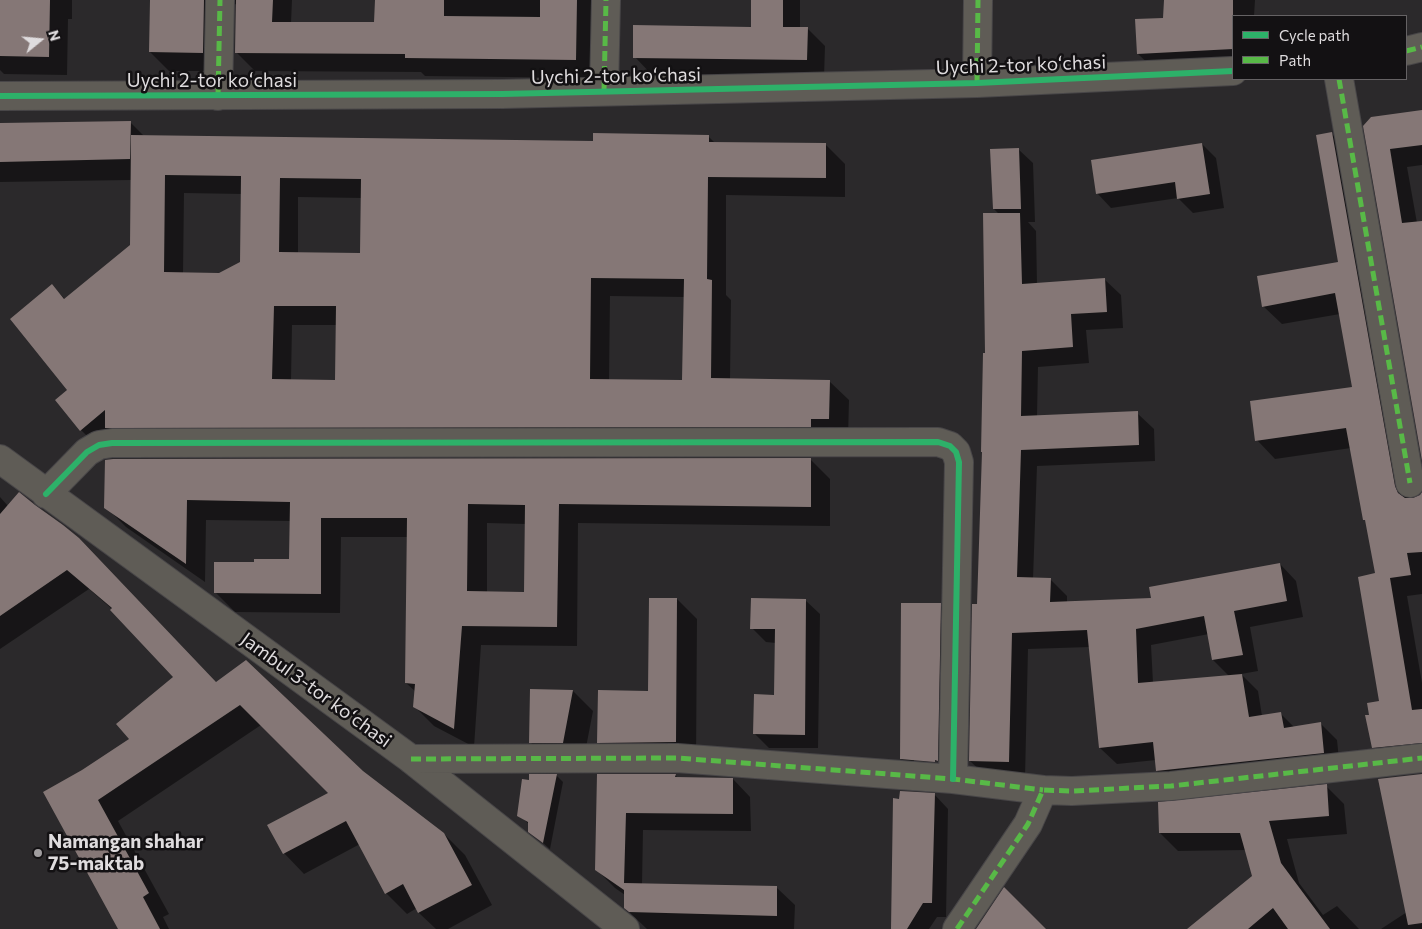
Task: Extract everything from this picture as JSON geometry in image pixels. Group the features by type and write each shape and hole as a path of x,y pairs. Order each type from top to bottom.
{"street":[{"path":"218,96 220,0"},
{"path":"604,92 606,0"},
{"path":"977,82 978,0"},
{"path":"1407,51 1422,47"},
{"name":"Uychi 2-tor koʻchasi","path":"0,96 604,92 977,82 1232,70"},
{"path":"1339,80 1410,483"},
{"path":"46,494 87,452 99,446 112,443 938,442 950,446 956,452 959,462 953,779"},
{"name":"Jambul 3-tor koʻchasi","path":"0,459 412,759 625,929"},
{"path":"412,759 677,758 953,779 1043,790 1072,791 1171,786 1422,758"},
{"path":"957,929 1028,824 1043,790"}],"building":[{"path":"0,0 50,0 49,57 0,56"},
{"path":"150,0 204,0 203,53 149,52"},
{"path":"236,0 273,0 272,22 374,22 375,0 444,0 444,16 540,17 540,0 577,0 576,60 405,58 405,54 235,53"},
{"path":"751,0 783,0 783,27 808,27 807,60 633,58 633,25 751,27"},
{"path":"1164,0 1233,0 1232,49 1137,54 1135,19 1163,18"},
{"path":"1422,110 1422,145 1390,149 1402,223 1422,221 1422,461 1363,126 1371,117"},
{"path":"131,121 130,159 0,162 0,123"},
{"path":"1332,132 1395,486 1398,493 1405,498 1413,498 1422,492 1422,552 1407,553 1411,575 1390,578 1412,710 1422,709 1422,743 1372,748 1365,715 1369,715 1367,703 1379,701 1358,577 1375,573 1346,428 1255,441 1250,401 1352,387 1335,293 1262,307 1257,276 1338,262 1316,135"},
{"path":"593,133 709,135 709,142 826,143 826,178 708,177 707,279 712,280 711,378 830,380 829,419 811,419 811,427 105,428 105,410 80,431 55,400 67,390 10,319 52,284 64,299 130,245 131,135 593,141","holes":["165,175 241,176 240,262 219,273 164,272","280,178 361,179 360,253 279,252","591,278 684,279 682,380 590,379","274,306 336,306 335,380 272,379"]},
{"path":"1202,143 1210,194 1177,199 1175,182 1096,194 1091,160"},
{"path":"1019,148 1021,209 993,209 990,149"},
{"path":"983,213 1020,213 1022,284 1105,278 1107,312 1071,314 1073,347 1022,351 1021,416 1138,411 1139,445 1021,450 1017,577 1051,578 1050,602 1151,598 1149,587 1280,563 1287,601 1234,611 1243,655 1212,660 1204,616 1136,629 1138,683 1242,674 1249,717 1281,712 1284,728 1321,722 1324,753 1156,771 1153,742 1099,748 1087,630 1012,633 1009,762 969,761 972,604 977,604 983,353 985,353"},
{"path":"811,458 811,507 559,504 557,627 462,626 454,729 413,707 415,684 405,683 407,518 321,518 321,594 214,593 214,562 254,562 254,559 289,559 290,502 187,500 186,564 104,508 105,460","holes":["468,504 525,505 524,592 467,591"]},
{"path":"19,492 79,538 216,682 246,660 363,771 444,833 472,885 418,913 403,884 385,894 346,821 283,854 267,825 328,793 240,705 98,800 149,893 143,897 160,929 118,929 43,792 82,770 129,739 116,724 173,677 110,610 112,608 67,570 0,616 0,514"},
{"path":"649,598 677,598 676,742 597,743 598,690 648,691"},
{"path":"751,598 806,599 805,735 753,734 754,694 774,695 775,629 750,629"},
{"path":"901,603 941,603 938,761 935,760 935,762 900,759"},
{"path":"530,689 573,690 563,743 529,743"},
{"path":"529,774 557,774 543,843 528,832 528,822 517,816 522,779 529,780"},
{"path":"597,774 676,774 675,777 733,778 733,814 626,813 624,883 777,886 777,916 629,912 624,908 624,890 595,870"},
{"path":"1422,774 1422,923 1408,925 1378,779"},
{"path":"1327,784 1329,816 1269,821 1281,863 1330,929 1288,929 1273,908 1248,929 1187,929 1252,876 1240,833 1159,833 1158,802"},
{"path":"900,791 935,793 932,903 923,903 907,929 891,929 893,798 899,799"},
{"path":"1004,887 1046,929 976,929"}],"marked path":[{"path":"218,96 220,0"},
{"path":"604,91 606,0"},
{"path":"977,83 978,0"},
{"path":"1407,51 1422,47"},
{"path":"1339,80 1410,483"},
{"path":"411,759 677,758 953,779 1043,790"},
{"path":"957,929 1028,824 1043,790 1072,791 1171,786 1422,758"}],"cycle path":[{"path":"0,96 502,94 977,83 1232,71"},
{"path":"46,494 87,452 99,445 112,443 938,442 950,446 956,452 959,462 953,779"}],"place":[{"name":"Namangan shahar 75-maktab","path":"38,853"}]}
